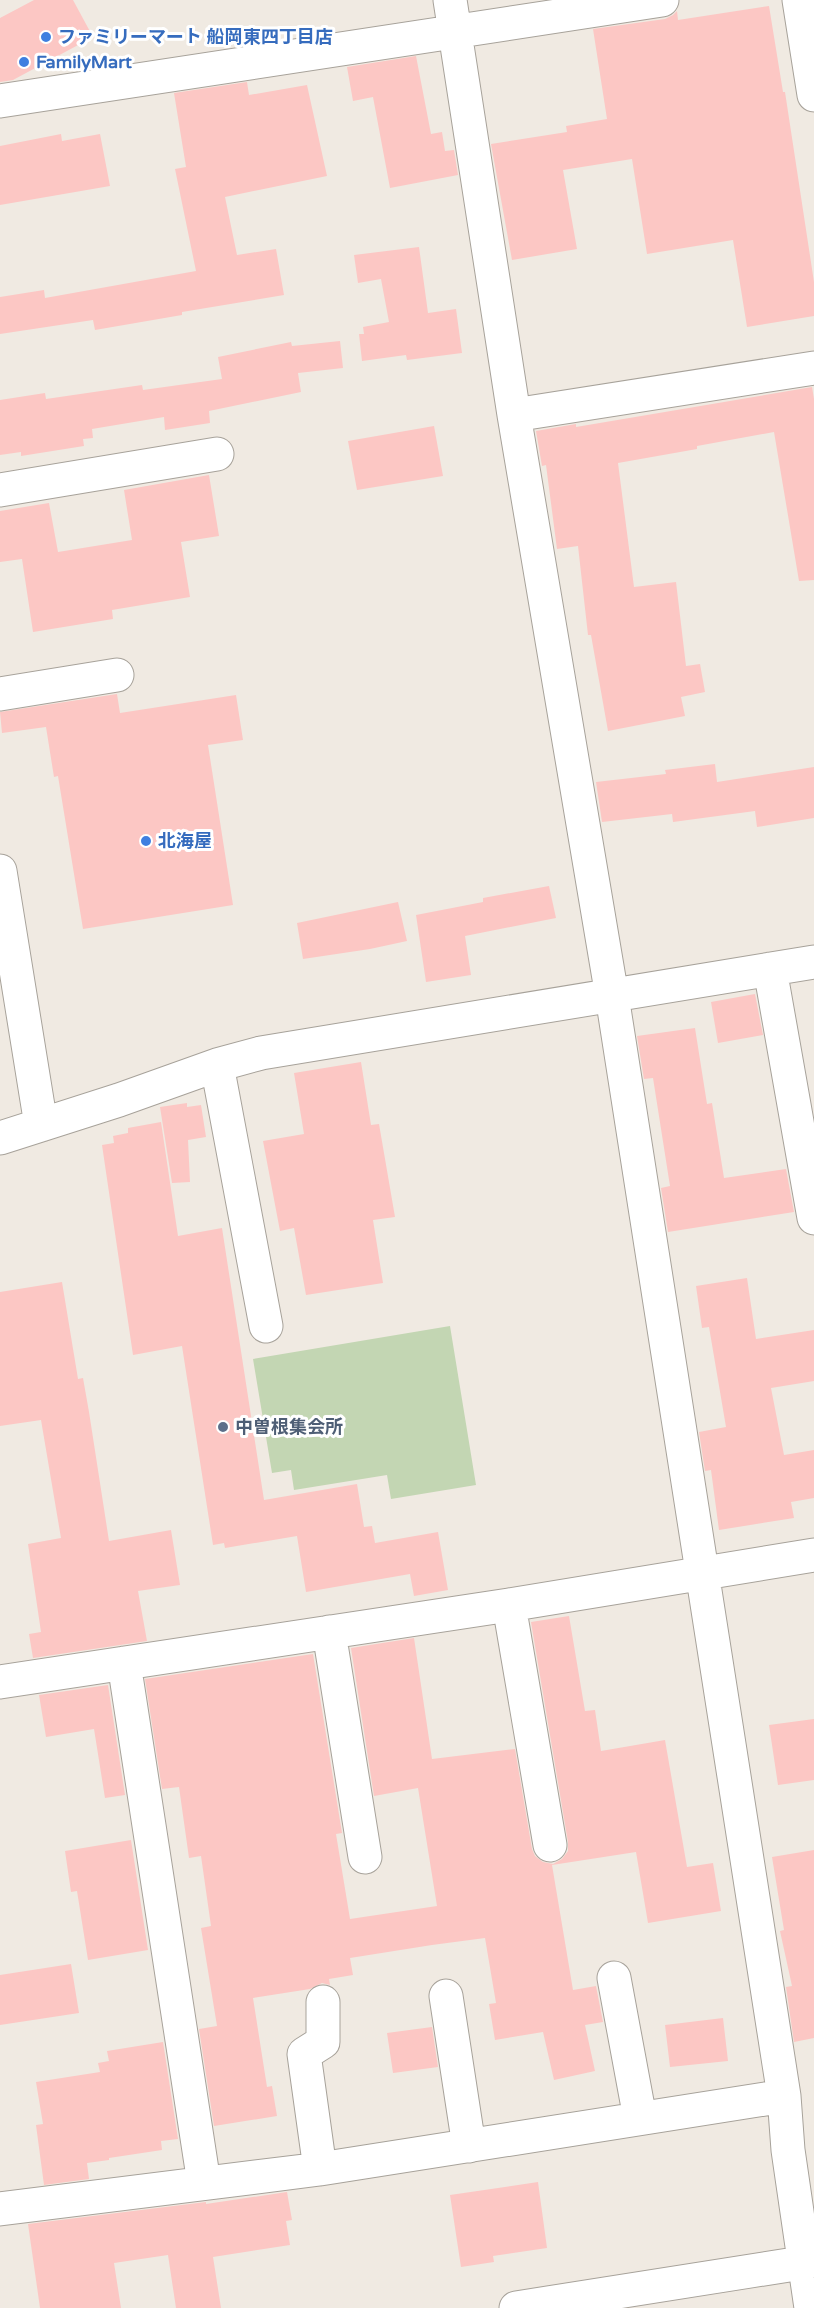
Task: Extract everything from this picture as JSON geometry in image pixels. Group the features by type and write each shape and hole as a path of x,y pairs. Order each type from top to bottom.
{"street":[{"path":"0,101 452,16 662,0"},
{"path":"800,0 814,95"},
{"path":"452,16 514,415 612,996 784,2096 801,2148 811,2308"},
{"path":"514,415 814,368"},
{"path":"0,490 217,454"},
{"path":"0,694 117,675"},
{"path":"0,871 41,1125"},
{"path":"0,1138 119,1100 217,1065 280,1049 814,962"},
{"path":"770,969 814,1218"},
{"path":"217,1065 266,1326"},
{"path":"0,1682 509,1605 814,1555"},
{"path":"509,1605 550,1845"},
{"path":"329,1632 365,1857"},
{"path":"124,1663 204,2183"},
{"path":"614,1978 640,2118"},
{"path":"446,1996 469,2146"},
{"path":"320,2169 304,2054 322,2042 322,2002"},
{"path":"0,2209 320,2169 784,2096"},
{"path":"516,2308 809,2261"}],"green space":[{"path":"450,1326 476,1485 391,1499 387,1475 294,1490 291,1470 272,1473 253,1359"}],"building":[{"name":"FamilyMart","path":"34,0 73,0 93,37 13,80 0,82 0,18"},
{"path":"769,6 783,92 785,92 814,282 814,316 747,327 733,240 647,254 632,159 563,170 577,249 512,260 491,144 567,132 566,126 607,119 593,29 665,19 677,11 678,20"},
{"path":"416,56 431,134 442,132 445,151 454,150 458,175 390,188 373,97 353,101 347,67"},
{"path":"247,82 249,95 307,85 327,176 225,197 237,255 276,249 284,295 182,312 182,315 95,330 93,320 0,334 0,297 44,290 45,298 196,271 175,169 186,167 174,93"},
{"path":"61,134 62,141 100,134 110,186 0,205 0,146"},
{"path":"419,247 428,313 456,309 462,353 407,360 406,355 362,361 359,334 364,334 363,327 389,322 381,279 358,283 354,255"},
{"path":"340,341 343,368 298,373 301,392 209,411 210,423 165,430 164,417 92,429 93,438 83,439 84,446 21,456 21,452 0,455 0,400 45,393 46,399 142,385 143,390 222,379 218,357 291,342 292,346"},
{"path":"812,387 814,399 814,580 799,581 774,432 618,463 634,587 676,582 686,666 700,664 705,692 681,697 685,716 608,731 591,635 588,635 578,546 557,549 546,465 542,466 536,431 576,424 576,427"},
{"path":"434,426 443,476 357,490 348,441"},
{"path":"209,475 219,536 181,542 190,597 112,610 113,619 33,632 22,559 0,562 0,511 49,503 58,552 132,540 124,490"},
{"name":"北海屋","path":"117,694 120,713 236,695 243,740 208,745 233,905 83,929 58,776 54,777 46,727 2,733 0,712"},
{"path":"715,764 717,782 814,767 814,818 757,827 755,811 673,822 672,814 602,822 596,782 666,774 665,770"},
{"path":"549,886 556,918 465,936 471,975 426,982 416,915 483,902 483,898"},
{"path":"398,902 407,941 303,959 297,923"},
{"path":"755,994 763,1035 718,1043 711,1002"},
{"path":"695,1028 707,1104 712,1103 724,1178 786,1169 794,1212 668,1232 661,1188 670,1186 653,1078 644,1079 637,1036"},
{"path":"361,1062 371,1125 379,1124 395,1217 373,1220 383,1283 306,1295 294,1228 280,1231 263,1141 304,1134 294,1073"},
{"path":"187,1103 187,1107 201,1105 206,1137 188,1140 190,1182 172,1183 160,1107"},
{"path":"161,1122 178,1236 222,1228 264,1500 357,1484 364,1527 372,1526 375,1543 438,1532 448,1590 414,1596 410,1574 306,1592 297,1536 225,1548 224,1543 213,1545 182,1346 133,1355 102,1145 114,1143 113,1136 128,1133 128,1128"},
{"path":"747,1278 756,1339 814,1330 814,1381 771,1388 784,1455 814,1450 814,1498 791,1502 794,1518 719,1530 711,1470 705,1471 699,1432 726,1427 709,1327 702,1328 696,1286"},
{"path":"62,1282 78,1379 83,1378 109,1541 171,1530 180,1585 138,1591 147,1641 33,1658 29,1634 41,1632 28,1544 61,1538 41,1420 0,1426 0,1292"},
{"path":"569,1616 585,1711 595,1710 601,1751 665,1740 687,1867 713,1863 721,1911 648,1923 636,1852 552,1865 573,1990 596,1986 603,2022 585,2025 595,2071 554,2080 543,2032 495,2040 489,2004 496,2003 485,1938 432,1945 350,1958 353,1975 329,1979 330,1985 322,1983 310,1989 253,1998 267,2087 272,2086 277,2116 214,2126 199,2029 217,2026 201,1928 211,1926 201,1856 189,1858 179,1787 162,1789 145,1679 313,1654 342,1833 336,1834 350,1919 437,1906 418,1788 374,1796 351,1648 414,1638 432,1759 515,1749 532,1849 535,1856 543,1862 553,1864 562,1859 568,1851 568,1842 531,1622"},
{"path":"108,1685 125,1795 105,1798 94,1729 46,1737 39,1695"},
{"path":"814,1719 814,1780 778,1785 769,1725"},
{"path":"131,1840 148,1950 88,1960 77,1891 71,1892 65,1851"},
{"path":"814,1850 814,2038 794,2042 786,1987 792,1986 780,1931 784,1930 772,1857"},
{"path":"71,1964 79,2013 0,2025 0,1975"},
{"path":"723,2018 728,2061 670,2067 665,2025"},
{"path":"432,2027 438,2067 393,2073 387,2033"},
{"path":"163,2042 178,2139 161,2141 162,2150 87,2163 89,2179 44,2185 36,2125 43,2124 36,2082 100,2072 98,2063 109,2061 107,2051"},
{"path":"538,2182 547,2248 493,2256 494,2262 461,2267 450,2195"},
{"path":"287,2192 292,2220 286,2221 290,2245 213,2257 221,2308 176,2308 168,2255 114,2263 121,2308 40,2308 28,2224 206,2202 206,2204"}],"place":[{"name":"ファミリーマート 船岡東四丁目店","path":"46,37"},
{"name":"FamilyMart","path":"24,62"},
{"name":"北海屋","path":"146,841"},
{"name":"中曽根集会所","path":"223,1427"}]}
